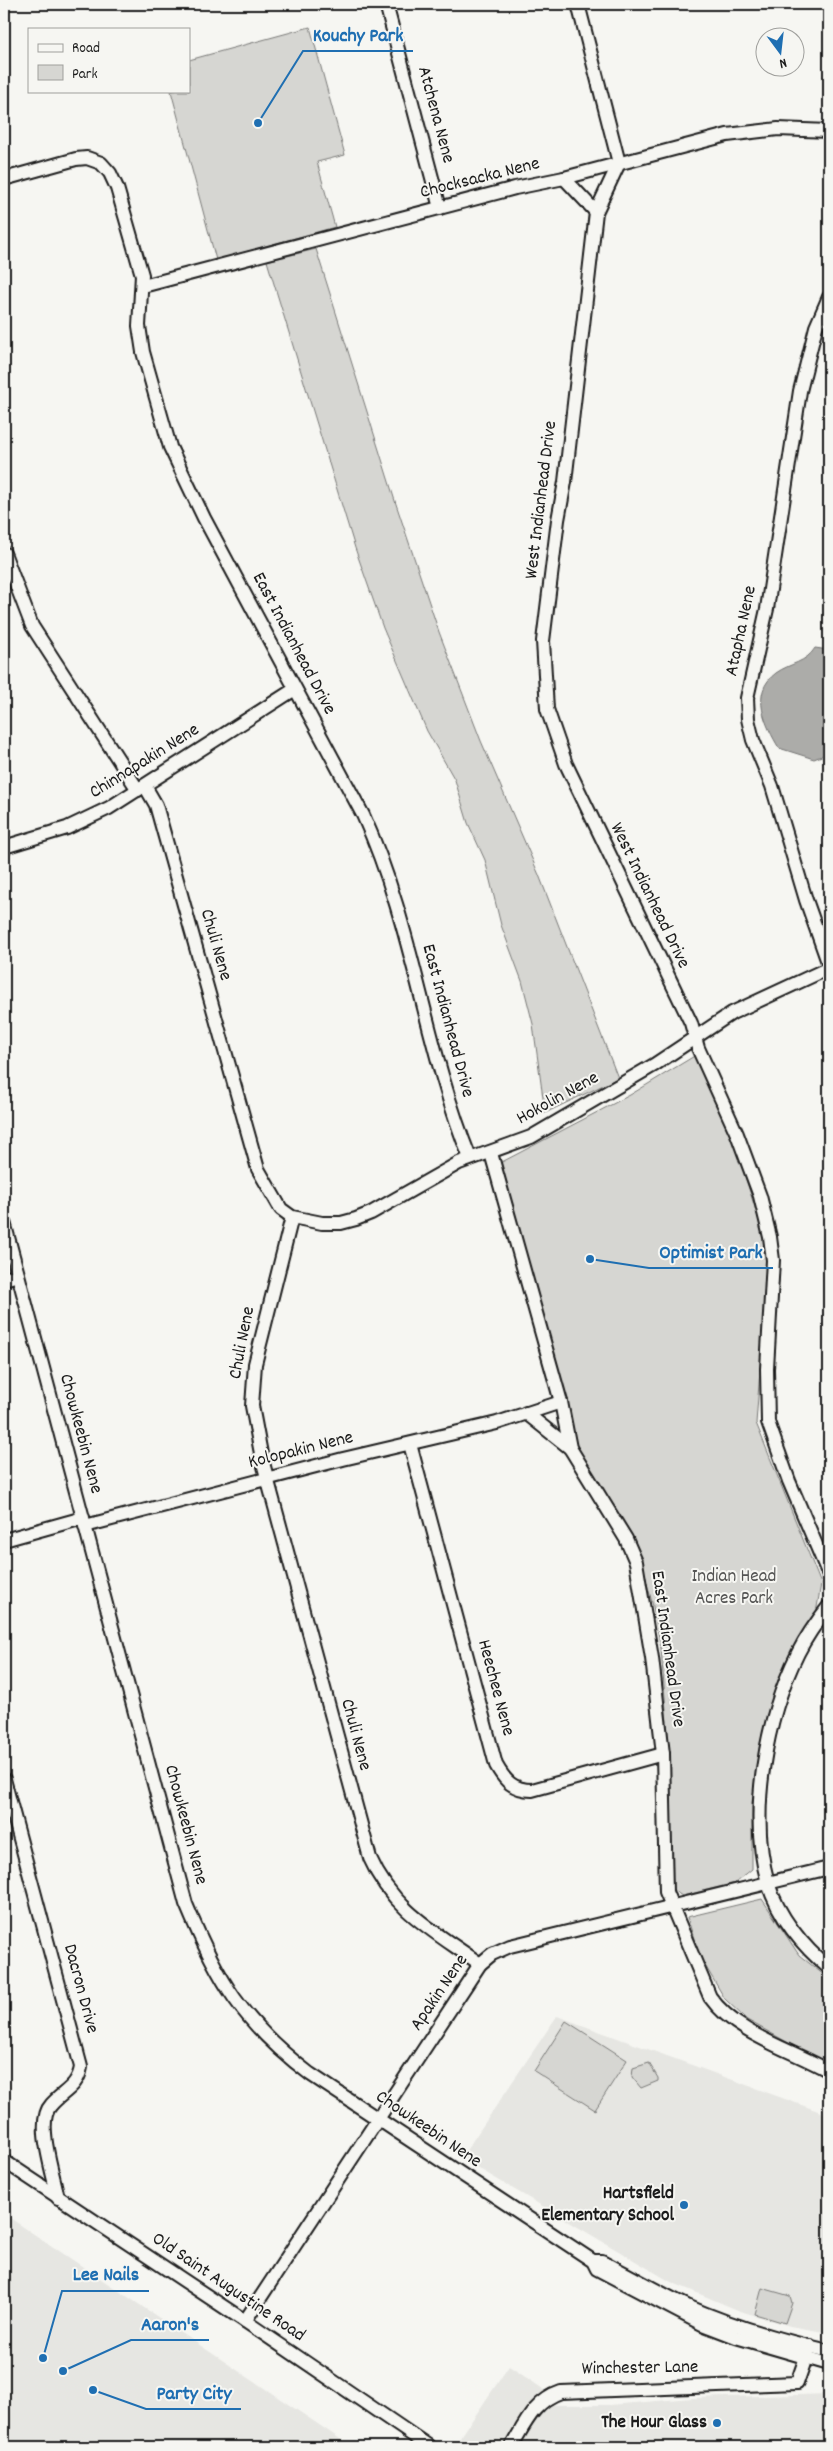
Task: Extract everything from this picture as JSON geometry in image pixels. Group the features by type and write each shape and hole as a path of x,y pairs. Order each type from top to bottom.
{"street":[{"name":"Atchena Nene","path":"386,4 440,208"},
{"path":"578,4 619,162"},
{"name":"Chocksacka Nene","path":"143,286 727,135 778,130 829,132"},
{"name":"East Indianhead Drive","path":"4,179 76,159 87,158 101,162 110,173 117,188 142,275 143,286 139,326 143,352 170,446 204,518 376,844 396,905 452,1114 470,1158"},
{"name":"West Indianhead Drive","path":"619,162 596,212 565,482 558,520 543,641 547,708 566,764 691,1023 708,1072 738,1134 760,1196 770,1237 773,1260 767,1369 768,1422 789,1481 829,1575"},
{"path":"564,178 596,212"},
{"name":"Atapha Nene","path":"829,297 816,328 800,391 767,609 747,698 748,719 753,740 772,786 806,900 829,967"},
{"name":"Chuli Nene","path":"4,553 32,626 142,788 156,805 258,1170 281,1209 292,1217 255,1364 252,1387 255,1430 362,1832 378,1875 398,1903 480,1964"},
{"name":"Chinnapakin Nene","path":"4,847 67,828 109,808 295,689"},
{"name":"Hokolin Nene","path":"292,1217 322,1223 341,1223 356,1219 470,1158 531,1137 654,1065 732,1013 829,967"},
{"name":"East Indianhead Drive","path":"491,1152 561,1402 570,1448 626,1539 636,1562 652,1658 663,1754 666,1892 710,1997 720,2011 739,2025 829,2071"},
{"name":"Chowkeebin Nene","path":"4,1222 186,1904 211,1961 248,2018 280,2052 310,2074 593,2261 597,2269 645,2290 702,2324 808,2352 829,2351"},
{"path":"4,1279 18,1275"},
{"name":"Kolopakin Nene","path":"4,1540 410,1444 526,1414 561,1402"},
{"path":"526,1414 570,1448"},
{"name":"Heechee Nene","path":"410,1444 496,1765 503,1778 513,1787 522,1790 547,1788 578,1777 663,1754"},
{"path":"829,1606 798,1652 781,1693 761,1777 760,1810 768,1883 790,1926 806,1948 829,1968"},
{"name":"Dacron Drive","path":"4,1780 81,2067 77,2081 50,2105 43,2126 58,2198"},
{"name":"Apakin Nene","path":"246,2321 480,1964 492,1954 510,1946 829,1868"},
{"name":"Old Saint Augustine Road","path":"4,2161 246,2321 430,2447"},
{"name":"Chowkeebin Nene","path":"808,2352 829,2364"},
{"name":"Winchester Lane","path":"511,2447 534,2408 547,2397 561,2392 798,2383 808,2352"}],"shaded area":[{"path":"815,648 829,650 829,753 814,759 779,748 765,720 762,700 763,690 776,673 807,657"},
{"name":"Hartsfield Elementary School","path":"557,2016 829,2115 829,2333 790,2326 740,2311 671,2282 461,2158"},
{"path":"4,2214 352,2447 4,2447"},
{"path":"509,2366 546,2391 508,2447 467,2447 458,2441"},
{"path":"829,2394 829,2447 518,2447 544,2405 610,2405 692,2398"}],"green space":[{"path":"310,27 345,155 317,162 335,227 216,260 171,92 190,92 190,60"},
{"path":"316,249 395,501 439,632 481,741 539,875 618,1078 545,1113 533,1024 522,981 501,925 485,860 468,823 455,780 427,731 383,628 355,548 267,261"},
{"name":"Indian Head Acres Park","path":"696,1055 732,1135 762,1230 768,1265 756,1423 821,1584 816,1613 784,1673 762,1735 752,1802 752,1869 735,1883 682,1896 673,1890 669,1855 669,1747 661,1649 653,1606 641,1561 578,1452 500,1163 630,1095"},
{"path":"762,1899 799,1955 829,1979 829,2065 747,2020 725,1999 700,1957 687,1917"},
{"path":"566,2021 627,2060 595,2110 534,2071"},
{"path":"649,2063 658,2081 641,2088 632,2077 633,2068"},
{"path":"762,2288 790,2296 792,2303 785,2323 755,2314"}],"place":[{"name":"Kouchy Park","path":"258,123"},
{"name":"Optimist Park","path":"590,1259"},
{"name":"Hartsfield Elementary School","path":"684,2205"},
{"name":"Lee Nails","path":"43,2358"},
{"name":"Aaron's","path":"63,2371"},
{"name":"Party City","path":"93,2390"},
{"name":"The Hour Glass","path":"717,2423"}]}
